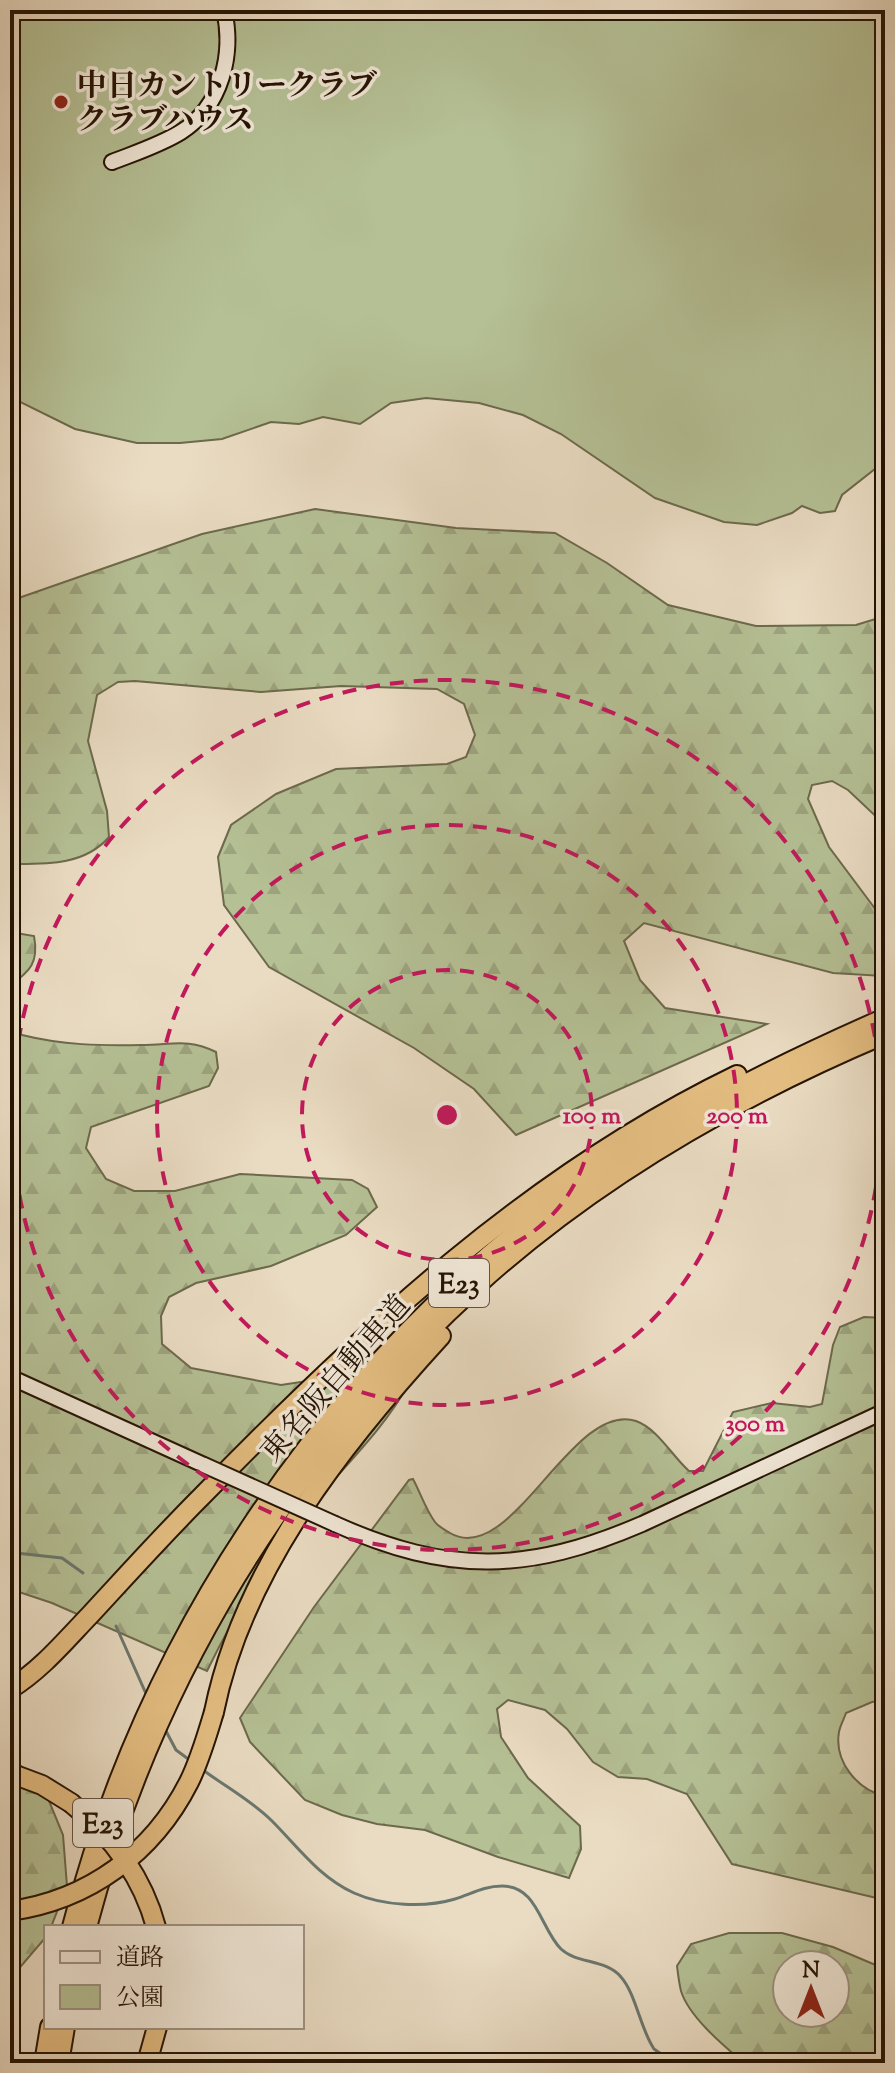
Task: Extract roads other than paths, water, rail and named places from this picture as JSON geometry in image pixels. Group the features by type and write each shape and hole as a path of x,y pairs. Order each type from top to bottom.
{"highway":[{"path":"10,1689 52,1654 203,1494 287,1411 474,1241 559,1178 703,1091 839,1028 885,1011"},
{"name":"東名阪自動車道","path":"73,1925 95,1848 201,1606 291,1469 364,1380 438,1302 524,1227 614,1161 739,1087 885,1018"},
{"name":"東名阪自動車道","path":"166,1689 246,1559 305,1474 414,1346 497,1268 585,1199 642,1161 759,1093 885,1034"},
{"path":"10,1911 45,1905 66,1897 114,1872 140,1850 170,1814 190,1780 230,1654 271,1563 309,1502 385,1398 487,1288 642,1161"},
{"name":"東名阪自動車道","path":"88,1925 147,1728"},
{"path":"10,1773 42,1785 71,1803 105,1834 139,1880 155,1925"},
{"path":"44,2063 50,2029"},
{"path":"59,2063 65,2029"},
{"path":"147,2063 156,2029"}],"street":[{"path":"112,162 181,132 205,110 218,87 227,57 228,32 224,10"},
{"path":"10,1377 335,1524 435,1559 493,1563 555,1555 611,1537 885,1411"}],"waterway":[{"path":"10,1550 62,1558 83,1573"},
{"path":"116,1626 147,1696"},
{"path":"166,1731 176,1750 191,1761"},
{"path":"203,1770 256,1807 330,1879 354,1893 378,1901 418,1904 443,1902 495,1886 514,1888 523,1893 531,1900 561,1949 575,1957 608,1967 621,1977 631,1992 654,2049 664,2056 691,2063"}],"place":[{"name":"中日カントリークラブ クラブハウス","path":"61,102"}]}
